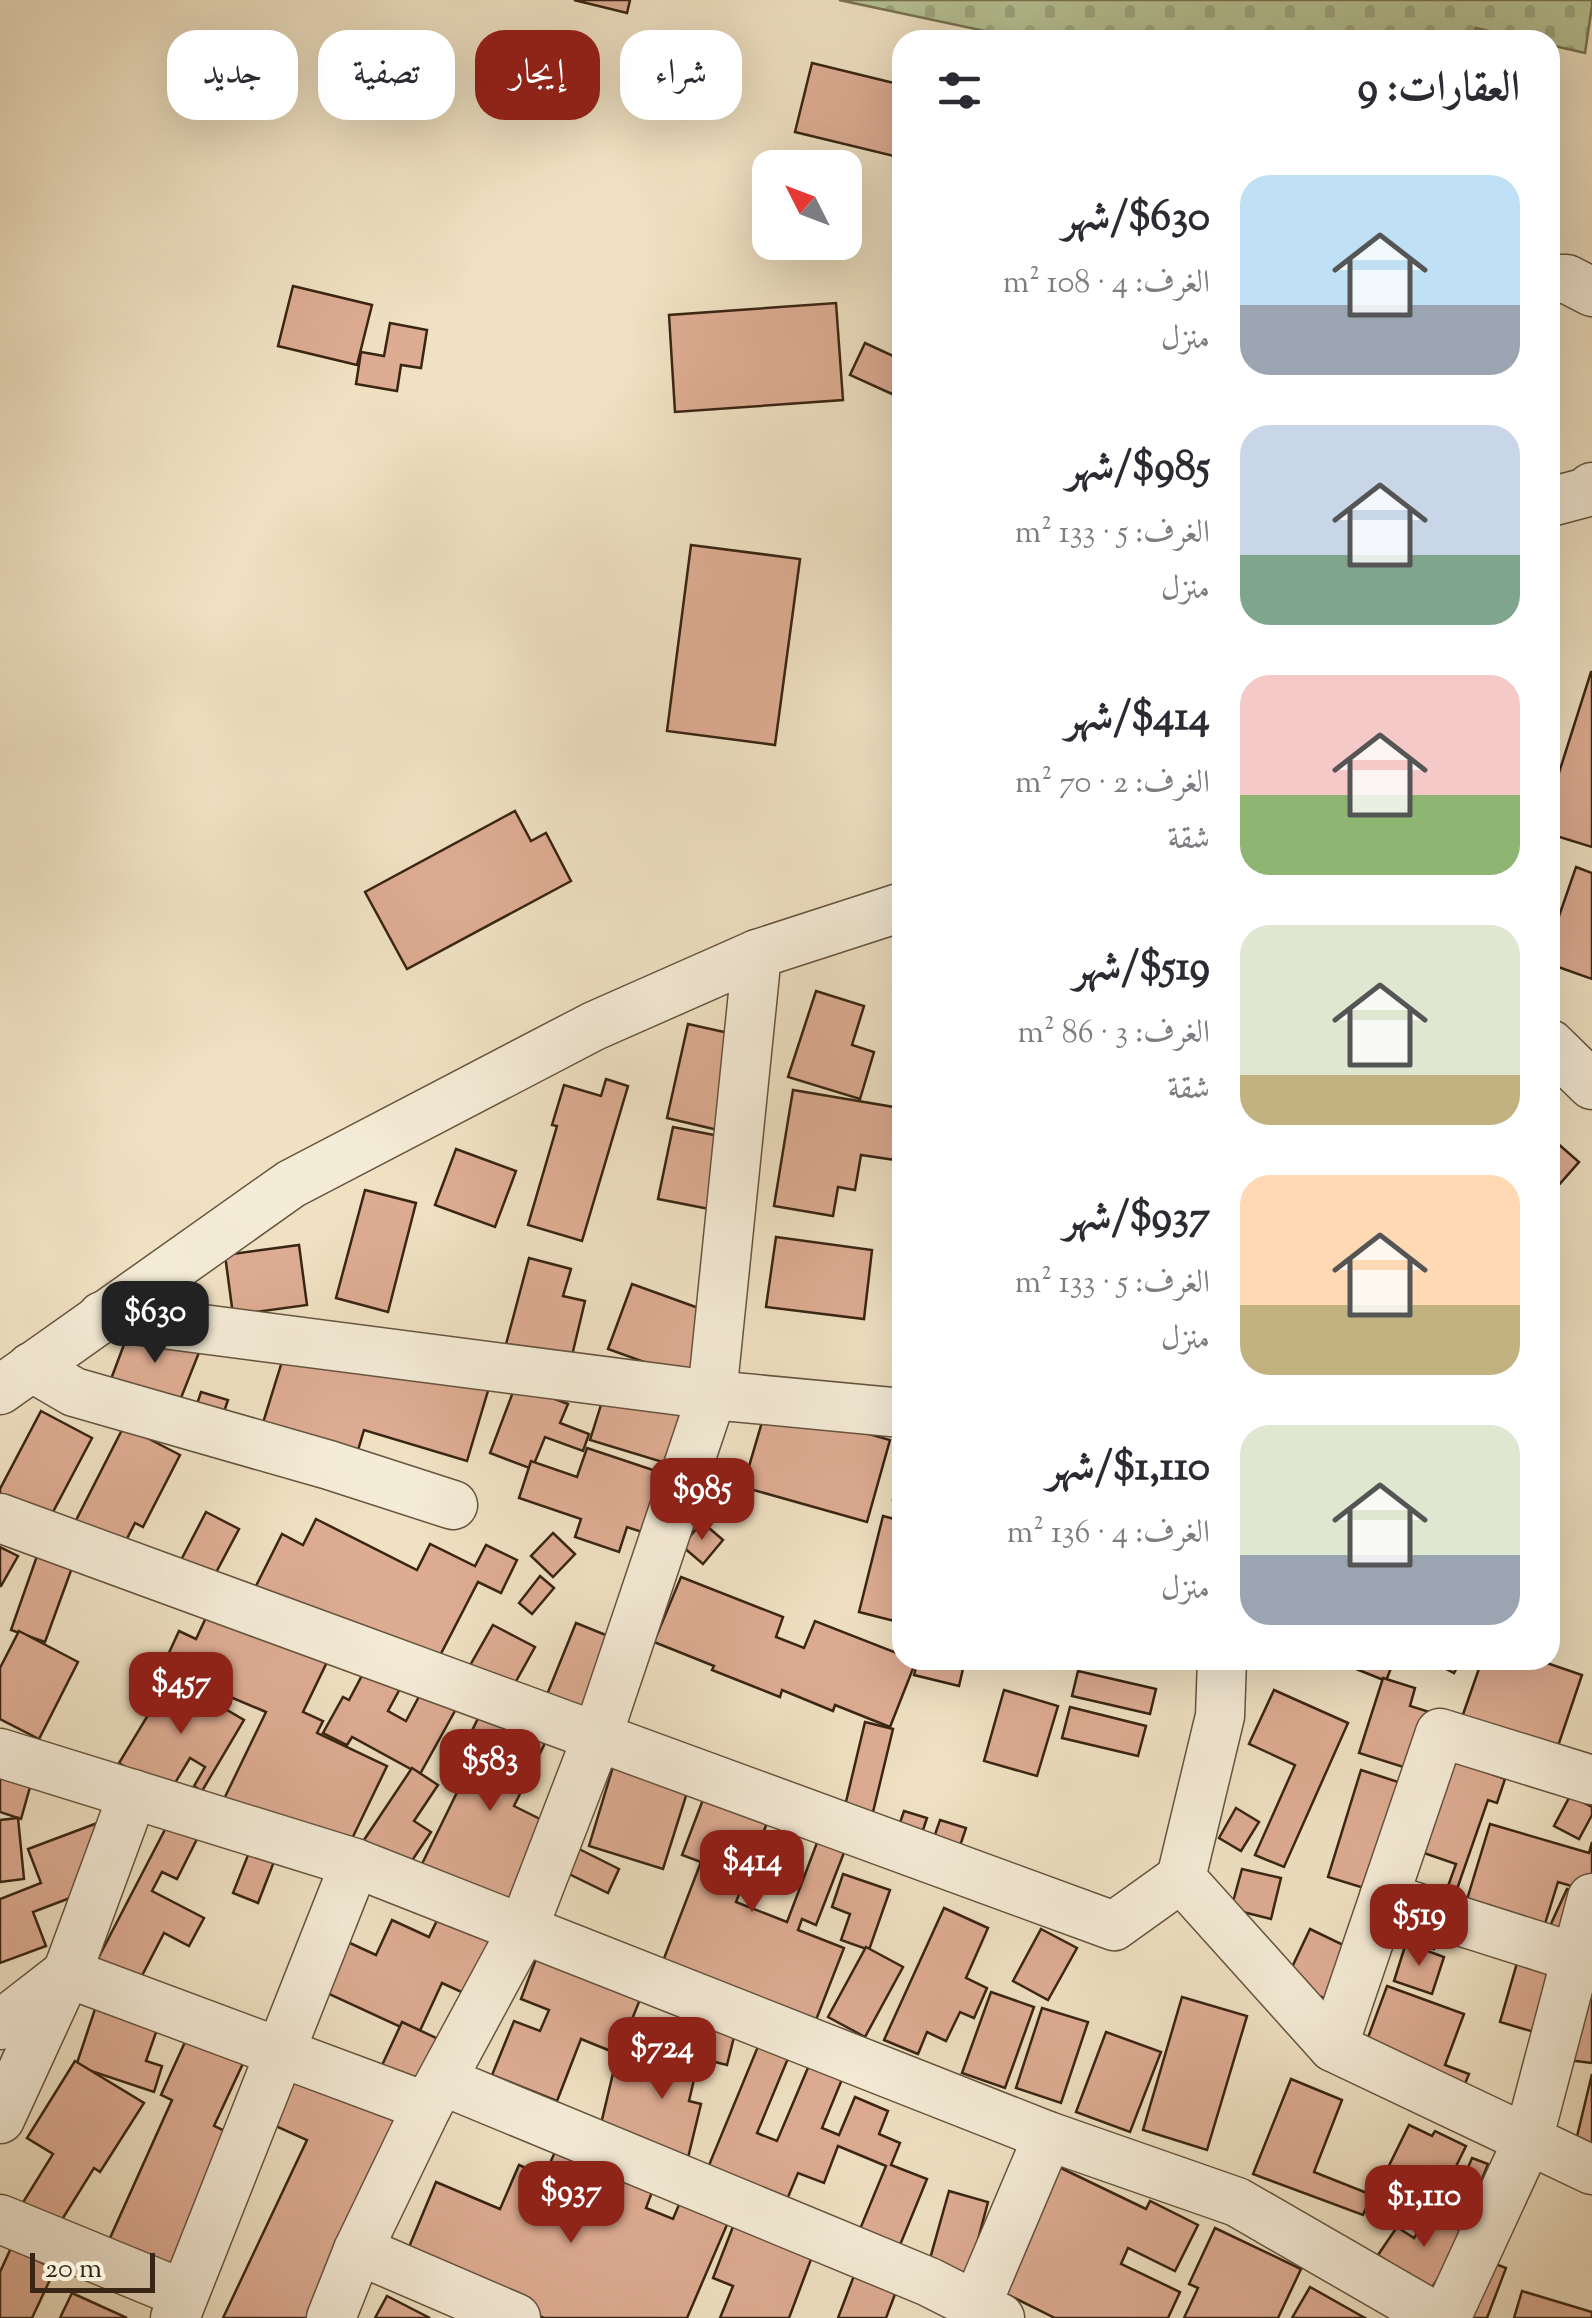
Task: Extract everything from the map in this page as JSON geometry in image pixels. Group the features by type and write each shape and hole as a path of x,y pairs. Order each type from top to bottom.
{"street":[{"path":"1560,280 1592,292"},
{"path":"16,1378 290,1184 594,1026 756,954 892,910"},
{"path":"331,2318 358,2250 523,1929 597,1737 712,1395 756,954"},
{"path":"1560,1054 1592,1086"},
{"path":"102,1316 712,1395 892,1412"},
{"path":"16,1378 329,1465 453,1505"},
{"path":"0,1518 1114,1926 1181,1878 1220,1716 1222,1670"},
{"path":"1333,2047 1440,1734 1592,1780"},
{"path":"0,1753 356,1862 1048,2136 1237,2202 1438,2318"},
{"path":"0,2119 67,1973 133,1794"},
{"path":"0,2219 179,2306 356,1862"},
{"path":"1181,1878 1333,2047 1592,2170"},
{"path":"1384,1897 1584,1961"},
{"path":"1446,2318 1528,2140 1584,1961 1592,1898"},
{"path":"67,1973 280,2052 435,2094 929,2282 988,2312 1048,2136"},
{"path":"0,2025 67,1973"},
{"path":"358,2250 516,2318"}],"green space":[{"path":"839,0 1592,0 1585,53 1560,47 1560,30 980,30"}],"building":[{"path":"574,0 630,0 627,13"},
{"path":"812,63 892,83 892,156 795,132"},
{"path":"293,286 372,305 357,365 278,346"},
{"path":"836,303 843,400 675,412 669,315"},
{"path":"390,323 427,330 421,368 401,365 397,391 356,384 361,352 384,356"},
{"path":"865,343 892,355 892,394 850,375"},
{"path":"691,545 800,559 775,745 667,731"},
{"path":"1592,672 1592,847 1560,837 1560,770"},
{"path":"515,811 531,841 546,833 571,881 407,969 365,892"},
{"path":"1576,867 1592,873 1592,979 1560,968 1560,913"},
{"path":"816,991 864,1006 852,1045 874,1052 860,1099 788,1077"},
{"path":"688,1024 760,1040 739,1135 667,1118"},
{"path":"606,1079 628,1086 582,1241 528,1225 557,1126 552,1125 564,1085 601,1096"},
{"path":"793,1090 892,1107 892,1160 861,1155 855,1190 838,1187 833,1216 774,1206"},
{"path":"673,1127 755,1143 740,1215 658,1199"},
{"path":"1560,1145 1579,1162 1560,1184"},
{"path":"456,1149 516,1171 495,1227 435,1205"},
{"path":"365,1190 416,1203 388,1312 336,1298"},
{"path":"776,1237 872,1250 864,1319 766,1307"},
{"path":"299,1245 307,1305 233,1315 225,1255"},
{"path":"529,1258 571,1269 563,1296 585,1301 570,1364 505,1348"},
{"path":"632,1284 718,1315 694,1380 608,1349"},
{"path":"134,1318 202,1345 175,1413 108,1387"},
{"path":"293,1326 490,1384 467,1461 364,1430 353,1467 258,1439"},
{"path":"516,1384 568,1404 560,1423 589,1434 583,1451 545,1437 532,1469 490,1453"},
{"path":"606,1389 698,1417 682,1468 590,1440"},
{"path":"201,1392 228,1400 219,1427 192,1419"},
{"path":"767,1405 890,1440 867,1522 743,1487"},
{"path":"41,1411 92,1438 44,1529 0,1505 0,1489"},
{"path":"124,1426 180,1455 143,1527 135,1523 118,1556 70,1532"},
{"path":"587,1448 671,1476 651,1535 627,1527 619,1552 575,1537 581,1519 519,1498 531,1461 577,1477"},
{"path":"206,1512 239,1529 212,1580 179,1564"},
{"path":"883,1516 892,1518 892,1620 859,1612"},
{"path":"316,1519 417,1570 430,1544 475,1566 486,1545 517,1560 501,1593 478,1582 433,1669 255,1588 282,1534 303,1545"},
{"path":"702,1522 723,1540 703,1564 682,1546"},
{"path":"553,1533 575,1554 553,1577 531,1556"},
{"path":"0,1547 18,1556 1,1586 0,1586"},
{"path":"38,1553 73,1565 45,1642 11,1630"},
{"path":"540,1576 554,1588 532,1614 519,1603"},
{"path":"681,1577 783,1617 776,1637 804,1648 815,1621 892,1651 892,1670 912,1670 890,1727 835,1705 833,1711 782,1690 780,1697 654,1642"},
{"path":"210,1609 327,1662 303,1712 323,1721 317,1733 387,1766 348,1847 224,1799 266,1712 162,1668 179,1631 196,1639"},
{"path":"576,1623 633,1646 603,1720 546,1697"},
{"path":"493,1625 535,1647 510,1692 468,1669"},
{"path":"19,1631 78,1662 39,1739 0,1719 0,1668"},
{"path":"367,1666 402,1685 388,1711 406,1721 422,1691 456,1709 420,1774 352,1737 347,1745 323,1733 343,1697 349,1700"},
{"path":"1560,1668 1582,1675 1555,1755 1460,1723 1479,1670"},
{"path":"915,1670 963,1670 959,1686 914,1675"},
{"path":"1359,1670 1390,1670 1386,1681"},
{"path":"1078,1671 1156,1689 1150,1714 1072,1696"},
{"path":"171,1677 244,1720 202,1791 194,1786 205,1767 190,1758 169,1793 119,1763"},
{"path":"1383,1678 1415,1688 1410,1706 1436,1714 1419,1772 1359,1753"},
{"path":"1004,1690 1058,1706 1037,1776 984,1761"},
{"path":"1274,1690 1348,1723 1284,1867 1255,1855 1295,1765 1249,1744"},
{"path":"1070,1707 1146,1726 1138,1756 1062,1738"},
{"path":"483,1708 547,1739 514,1806 550,1824 509,1909 419,1870 466,1774 454,1768"},
{"path":"865,1722 893,1729 873,1812 845,1806"},
{"path":"0,1755 36,1766 21,1819 0,1812"},
{"path":"616,1757 691,1780 663,1869 589,1846"},
{"path":"1453,1760 1505,1779 1497,1803 1488,1800 1456,1892 1447,1889 1456,1864 1421,1852"},
{"path":"412,1768 438,1785 414,1821 431,1832 407,1868 364,1840"},
{"path":"1361,1770 1423,1790 1390,1896 1328,1877"},
{"path":"707,1789 771,1813 736,1902 787,1922 818,1840 845,1850 816,1925 802,1919 798,1930 844,1948 816,2020 663,1961 701,1862 682,1855"},
{"path":"1570,1796 1592,1807 1592,1815 1579,1839 1554,1826"},
{"path":"1236,1808 1259,1822 1241,1851 1219,1838"},
{"path":"904,1811 927,1818 917,1848 894,1840"},
{"path":"18,1818 24,1879 0,1882 0,1820"},
{"path":"171,1818 200,1833 177,1879 162,1872 152,1891 204,1918 189,1946 164,1933 132,1995 90,1974"},
{"path":"940,1820 966,1828 955,1861 929,1852"},
{"path":"100,1822 91,1890 33,1912 46,1946 0,1963 0,1899 41,1883 28,1849"},
{"path":"1490,1824 1589,1853 1592,1842 1592,1892 1558,1882 1544,1927 1465,1906"},
{"path":"579,1849 619,1869 608,1893 567,1873"},
{"path":"250,1850 275,1859 258,1903 233,1893"},
{"path":"1242,1869 1281,1878 1271,1919 1231,1909"},
{"path":"843,1874 890,1890 869,1950 841,1940 850,1914 832,1907"},
{"path":"1567,1889 1592,1901 1592,1946 1550,1926"},
{"path":"443,1908 510,1938 481,2001 442,1983 418,2035 316,1988 339,1938 376,1955 392,1920 429,1937"},
{"path":"944,1908 988,1928 966,1978 987,1988 974,2018 960,2012 946,2041 927,2032 918,2054 884,2040"},
{"path":"1409,1916 1440,1923 1434,1949 1402,1942"},
{"path":"1041,1929 1077,1948 1048,2000 1013,1981"},
{"path":"1310,1929 1360,1953 1336,2004 1286,1980"},
{"path":"1406,1943 1444,1957 1432,1994 1394,1981"},
{"path":"866,1947 903,1967 865,2037 828,2017"},
{"path":"539,1951 643,1992 618,2054 581,2039 557,2101 492,2075 514,2021 540,2031 549,2010 521,1999"},
{"path":"1517,1963 1565,1976 1548,2036 1500,2022"},
{"path":"1387,1986 1464,2014 1445,2065 1469,2074 1462,2091 1362,2054"},
{"path":"1592,1986 1592,2063 1567,2060"},
{"path":"991,1992 1034,2007 1005,2088 962,2073"},
{"path":"99,1997 161,2018 146,2061 162,2066 154,2092 76,2066"},
{"path":"1182,1997 1247,2016 1207,2150 1143,2130"},
{"path":"1042,2008 1088,2022 1061,2103 1016,2088"},
{"path":"715,2020 737,2025 727,2065 699,2058 689,2101 701,2104 686,2166 596,2145 614,2069 670,2083 683,2029 712,2036"},
{"path":"402,2022 447,2043 423,2095 378,2074"},
{"path":"190,2031 246,2057 214,2126 236,2136 171,2277 106,2247 172,2100 161,2095"},
{"path":"1106,2032 1161,2052 1130,2132 1076,2112"},
{"path":"759,2044 789,2056 757,2133 777,2141 810,2063 843,2077 822,2128 839,2135 855,2097 888,2111 879,2134 900,2143 891,2165 927,2179 898,2250 858,2234 886,2166 838,2146 824,2183 798,2173 781,2214 702,2182"},
{"path":"75,2061 144,2103 100,2172 94,2168 53,2234 17,2212 53,2154 27,2138"},
{"path":"297,2070 418,2127 328,2318 223,2318 307,2140 271,2124"},
{"path":"1592,2074 1592,2154 1574,2149"},
{"path":"1291,2079 1342,2100 1314,2172 1372,2195 1363,2215 1253,2174"},
{"path":"1409,2125 1432,2136 1435,2131 1466,2146 1433,2213 1379,2186"},
{"path":"555,2152 652,2192 646,2208 673,2219 681,2200 729,2220 687,2318 544,2318 404,2259 436,2182 500,2209 519,2165 544,2176"},
{"path":"1036,2156 1146,2209 1150,2201 1198,2225 1175,2271 1128,2248 1121,2264 1180,2292 1168,2318 1055,2318 976,2279"},
{"path":"1472,2158 1488,2164 1472,2205 1455,2198"},
{"path":"949,2191 988,2202 968,2277 928,2266"},
{"path":"1431,2212 1467,2235 1431,2289 1378,2255 1397,2227 1414,2238"},
{"path":"734,2224 813,2254 789,2318 720,2318 733,2286 713,2278"},
{"path":"1215,2228 1301,2269 1278,2318 1184,2318 1198,2288 1189,2284"},
{"path":"11,2248 55,2269 32,2318 0,2318 0,2272"},
{"path":"1485,2260 1506,2268 1487,2318 1464,2318"},
{"path":"855,2273 897,2289 886,2318 838,2318"},
{"path":"1310,2287 1365,2318 1292,2318"},
{"path":"1522,2291 1592,2312 1592,2318 1514,2318"},
{"path":"72,2293 127,2318 60,2318"},
{"path":"387,2296 430,2318 375,2318"}]}
